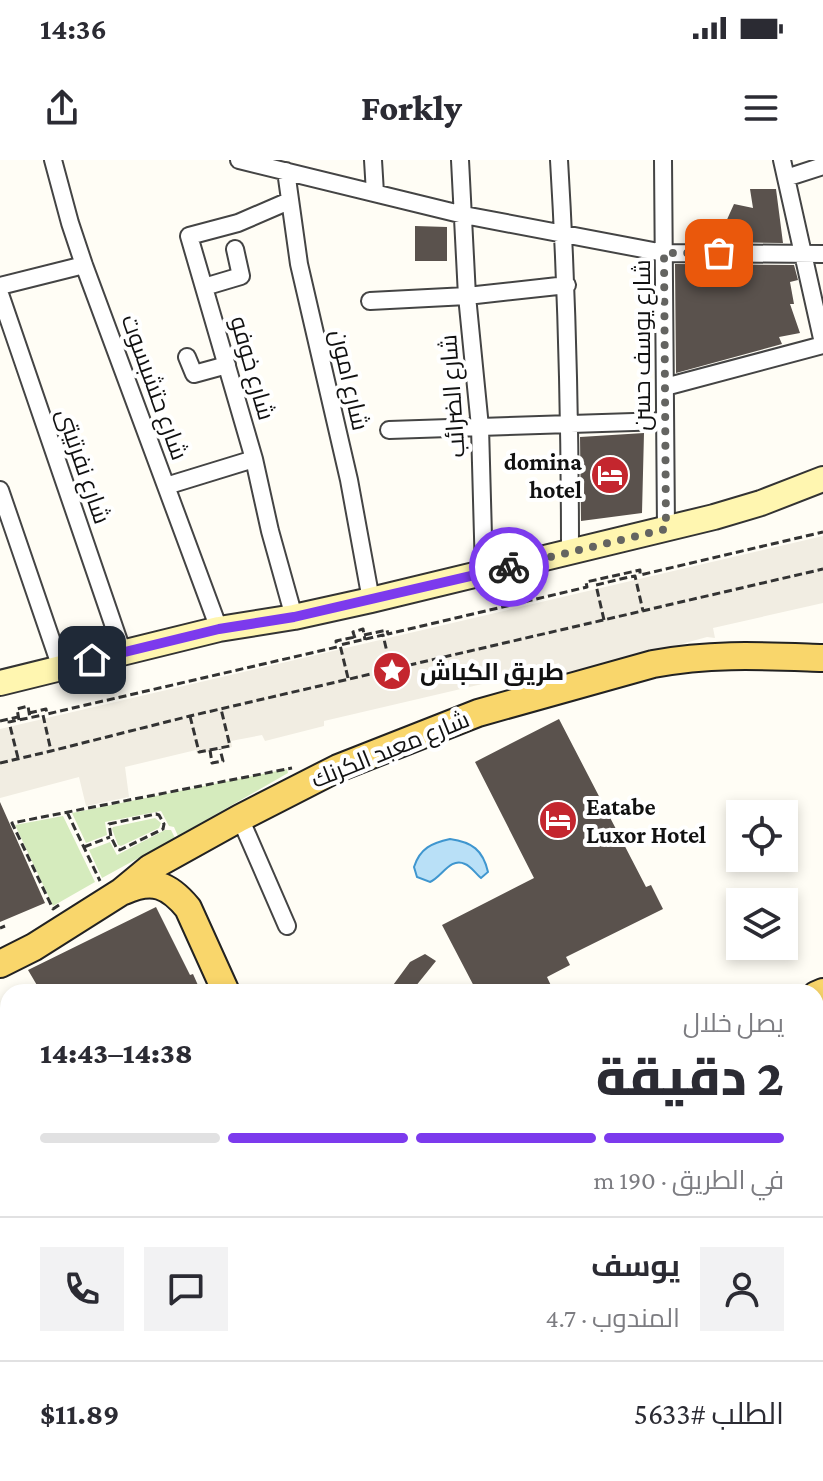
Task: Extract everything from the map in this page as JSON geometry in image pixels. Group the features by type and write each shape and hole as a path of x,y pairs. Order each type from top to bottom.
{"main road":[{"path":"0,683 219,629 371,600 666,529 761,503 823,479"},
{"name":"شارع معبد الكرنك","path":"0,964 34,947 115,896 150,868 306,783 478,713 653,664 732,655 823,658"},
{"path":"186,847 182,875 188,908 222,984"},
{"path":"115,896 141,884 161,886 179,897 188,908"}],"street":[{"name":"شارع حتشبسوت","path":"53,160 84,265 219,629"},
{"path":"239,160 291,168 464,215 664,253 823,254"},
{"path":"373,160 375,193"},
{"name":"شارع الضرائب","path":"460,160 467,296 480,427 484,573"},
{"path":"559,160 567,285 570,552"},
{"name":"شارع يوسف حسن","path":"663,160 666,529"},
{"path":"665,387 823,344 782,160"},
{"path":"786,178 823,166"},
{"name":"شارع امون","path":"291,168 289,201 299,264 349,480 371,600"},
{"name":"شارع خوفو","path":"289,201 238,223 190,235 254,459 294,617"},
{"path":"204,287 241,276 235,249"},
{"path":"0,286 84,265"},
{"path":"370,301 467,296 567,285"},
{"name":"شارع نفرتيتى","path":"0,294 123,653"},
{"path":"187,357 194,374 227,365"},
{"path":"389,430 665,421"},
{"path":"166,486 254,459"},
{"path":"1,497 61,668"},
{"path":"240,818 287,926"}],"path":[{"path":"604,620 596,585 640,570 640,575 823,532"},
{"path":"0,763 823,569"},
{"path":"18,759 9,722 46,709 47,714 337,647 336,641 387,630 388,634 587,587 586,582 635,576 643,611"},
{"path":"355,639 353,632 363,629 364,637"},
{"path":"364,637 383,635 391,669"},
{"path":"348,679 340,645 355,639"},
{"path":"19,719 17,709 28,706 30,715"},
{"path":"190,716 199,752 230,746 221,709"},
{"path":"30,715 43,715 51,751"},
{"path":"0,721 19,719"},
{"path":"210,750 212,763 223,761 220,748"},
{"path":"64,902 53,909 12,823 287,768 298,767 306,783"},
{"path":"67,812 84,847 115,896"},
{"path":"158,814 165,826 120,850 111,837 110,823 158,814"},
{"path":"84,847 111,837"}],"green space":[{"path":"287,769 288,773 178,836 161,811 105,822 107,835 86,843 72,813"},
{"path":"63,816 95,882 53,906 15,825"},
{"path":"155,818 161,823 159,828 118,845 113,827"},
{"path":"165,830 171,830 175,838 102,878 89,850 110,842 117,855"}],"shaded area":[{"name":"طريق الكباش","path":"823,536 823,603 713,628 715,638 707,637 565,676 559,663 324,721 324,726 265,741 262,735 231,741 232,747 197,754 196,750 125,767 129,797 86,806 79,777 0,798 0,729"}],"water":[{"path":"450,839 475,848 488,872 481,878 469,866 455,863 430,882 417,877 414,867 423,851"}],"building":[{"path":"750,189 776,189 783,243 726,242 725,224 734,204 753,208"},
{"path":"415,226 447,227 447,261 415,261"},
{"path":"675,264 794,265 798,280 790,282 794,304 790,304 800,333 779,337 782,344 676,373"},
{"name":"domina hotel","path":"644,433 642,513 581,521 580,437"},
{"name":"Eatabe Luxor Hotel","path":"559,719 646,887 651,885 663,909 566,957 570,965 547,977 550,984 473,984 442,925 534,878 475,762"},
{"path":"0,802 45,903 0,922"},
{"path":"156,907 197,984 36,984 28,970"},
{"path":"425,954 436,961 417,984 394,984 410,962"}],"way so far":[{"path":"509,567 666,529 664,253 719,253"}],"place":[{"name":"domina hotel","path":"610,475"},
{"name":"طريق الكباش","path":"392,671"},
{"name":"Eatabe Luxor Hotel","path":"558,820"}],"route":[{"path":"92,660 219,629 294,617 509,567"}]}
